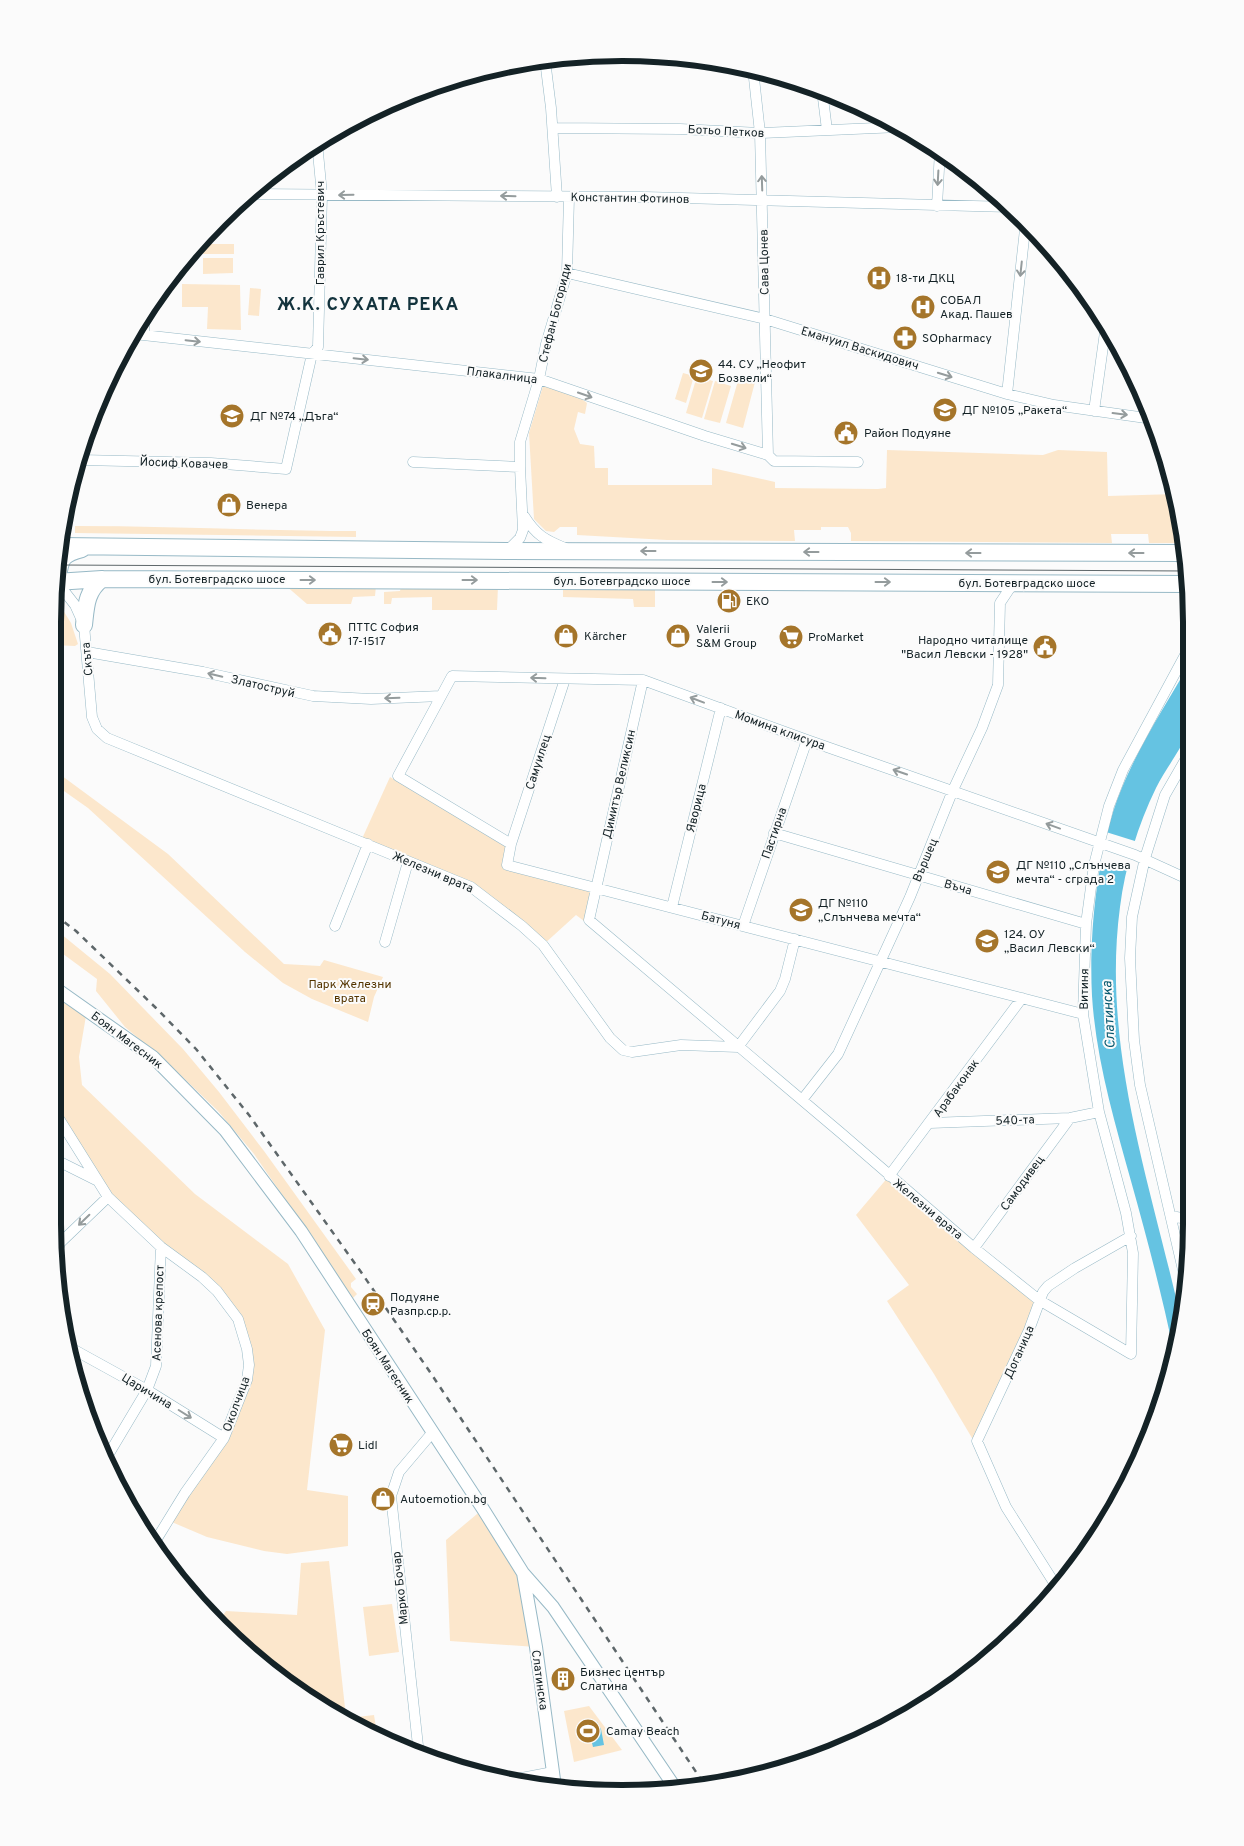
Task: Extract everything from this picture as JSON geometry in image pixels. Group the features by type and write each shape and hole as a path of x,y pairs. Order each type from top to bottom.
{"main road":[{"path":"66,546 506,551 1179,554"},
{"path":"65,555 68,552 94,546"},
{"path":"84,625 90,592 102,579"},
{"name":"бул. Ботевградско шосе","path":"62,582 102,579 1182,585"}],"street":[{"path":"546,67 553,128 557,197"},
{"name":"Сава Цонев","path":"754,77 760,133 768,455"},
{"path":"823,99 827,130"},
{"name":"Ботьо Петков","path":"553,128 680,129 760,133 886,128"},
{"name":"Гаврил Кръстевич","path":"286,469 312,354 318,348 322,195 318,151"},
{"path":"937,206 939,160"},
{"name":"Константин Фотинов","path":"259,194 570,198 645,197 1000,208"},
{"name":"Стефан Богориди","path":"506,551 520,538 523,530 520,442 567,273 570,198"},
{"path":"1007,394 1025,231"},
{"name":"Емануил Васкидович","path":"567,273 765,319 1007,394 1054,405 1144,417"},
{"name":"Плакалница","path":"141,334 539,379 705,436 768,455 774,461 858,462"},
{"path":"1094,411 1104,336"},
{"name":"Йосиф Ковачев","path":"85,460 203,462 286,469"},
{"path":"413,462 520,467"},
{"path":"524,516 532,529 541,537 573,551"},
{"path":"978,583 994,591 1000,603 1010,588 1018,583"},
{"name":"Скъта","path":"62,588 75,605 84,625 92,717 97,729 107,738"},
{"name":"Вършец","path":"802,1100 838,1054 881,962 953,790 982,728 998,685 1000,603"},
{"name":"Златоструй","path":"87,652 203,672 313,696 370,699 441,696"},
{"name":"Витиня","path":"1131,1354 1134,1270 1131,1236 1099,1112 1083,1014 1086,924 1094,865 1109,806 1123,770 1183,659"},
{"name":"Момина клисура","path":"441,696 452,676 643,680 807,740 1140,856 1183,877"},
{"name":"Самуилец","path":"511,844 565,679"},
{"name":"Димитър Великсин","path":"596,888 643,680"},
{"path":"441,696 398,776 511,844"},
{"name":"Яворица","path":"672,907 720,708"},
{"name":"Железни врата","path":"107,738 471,887 522,926 543,946 610,1038 623,1050 632,1052 681,1046 738,1047"},
{"name":"Пастирна","path":"743,926 807,740"},
{"path":"1182,1264 1142,1093 1134,1040 1130,958 1140,856 1165,794 1183,763"},
{"name":"Въча","path":"774,833 1086,924"},
{"path":"335,926 368,844"},
{"name":"Батуня","path":"511,844 507,865 1083,1014"},
{"path":"384,942 408,862"},
{"name":"Железни врата","path":"596,888 589,920 974,1248 1039,1300 1131,1354"},
{"path":"738,1047 780,992 795,939"},
{"name":"Боян Магесник","path":"61,992 153,1057 225,1130 301,1231 483,1509 522,1573 553,1607 672,1783"},
{"name":"Арабаконак","path":"889,1176 1022,998"},
{"name":"540-та","path":"930,1123 1070,1118 1099,1112"},
{"name":"Самодивец","path":"974,1248 1070,1118"},
{"path":"61,1122 108,1197 160,1247"},
{"path":"61,1162 97,1180"},
{"path":"62,1243 108,1197"},
{"path":"1171,1216 1183,1218"},
{"name":"Доганица","path":"1054,1582 1006,1507 976,1441 1029,1330 1039,1300 1048,1286 1131,1236"},
{"name":"Асенова крепост","path":"110,1452 147,1390 156,1366 160,1247"},
{"name":"Околчица","path":"157,1537 224,1438 247,1380 249,1365 244,1334 238,1319 217,1291 202,1276 160,1247"},
{"name":"Царичина","path":"76,1351 147,1390 224,1438"},
{"name":"Марко Бочар","path":"418,1746 391,1496 399,1472 432,1433"},
{"name":"Слатинска","path":"522,1573 536,1647 554,1781"},
{"path":"529,1777 552,1772"}],"green space":[{"path":"207,244 234,244 234,254 203,254 203,249"},
{"path":"203,258 233,258 233,273 203,274"},
{"path":"182,284 240,285 241,330 207,329 208,307 182,307"},
{"path":"250,288 261,289 259,316 248,315"},
{"path":"683,373 694,376 686,403 675,399"},
{"path":"697,376 713,381 702,418 686,413"},
{"path":"739,377 755,382 743,428 726,423"},
{"path":"715,381 731,386 720,423 704,419"},
{"path":"543,386 579,397 587,403 585,414 578,412 574,429 580,444 594,446 595,468 608,468 608,485 712,485 712,468 775,482 775,488 878,489 886,488 887,450 1043,455 1058,450 1107,452 1108,496 1168,494 1177,543 1149,543 1148,534 1111,534 1112,543 851,541 851,533 848,527 794,530 795,541 667,540 577,535 577,527 560,527 554,532 546,531 534,519 529,433"},
{"path":"75,526 356,531 356,537 75,533"},
{"path":"285,585 376,586 375,596 353,597 351,604 307,604"},
{"path":"498,586 497,610 432,610 432,597 392,598 391,604 384,604 384,592 400,591 401,587"},
{"path":"563,587 613,587 614,590 655,589 655,607 634,607 633,599 563,597"},
{"path":"61,607 71,623 78,644 75,646 61,645"},
{"name":"Парк Железни врата","path":"61,775 168,854 284,964 320,966 324,960 383,977 374,997 368,1022 312,999 283,983 245,952 88,808 61,789"},
{"path":"390,777 506,847 502,866 591,888 584,921 576,915 543,945 471,887 361,841"},
{"path":"61,934 110,974 183,1049 219,1092 356,1279 351,1283 351,1287 357,1294 353,1298 254,1154 218,1111 170,1065 125,1027 96,991 97,979 61,952"},
{"path":"61,992 87,1010 79,1057 82,1085 195,1194 288,1264 325,1330 307,1490 348,1496 348,1546 287,1554 264,1551 207,1537 167,1520 212,1454 247,1380 247,1349 228,1304 108,1197 61,1122"},
{"path":"889,1176 1039,1300 977,1441 972,1438 887,1301 909,1285 856,1215"},
{"path":"483,1509 523,1573 536,1647 450,1641 446,1540"},
{"path":"329,1561 345,1712 281,1669 252,1646 222,1617 226,1611 297,1615 301,1563"},
{"path":"392,1604 399,1652 369,1656 363,1607"},
{"name":"Camay Beach","path":"589,1706 622,1750 574,1762 564,1711"},
{"path":"374,1715 376,1728 374,1727 356,1717"}],"water":[{"path":"1183,674 1183,744 1156,788 1133,846 1122,892 1116,960 1117,1013 1123,1066 1144,1170 1177,1303 1171,1339 1154,1267 1112,1112 1097,1043 1091,974 1095,903 1107,833 1128,773 1158,716"},
{"path":"597,1722 601,1729 604,1745 593,1747 589,1731 590,1723"}],"pier":[{"path":"1106,832 1138,842 1130,870 1098,860"}],"tram line":[{"path":"64,565 1180,571"}],"railway":[{"path":"61,920 76,931 196,1049 249,1115 432,1375 701,1779"}],"place":[{"name":"18-ти ДКЦ","path":"879,278"},
{"name":"СОБАЛ Акад. Пашев","path":"923,307"},
{"name":"SOpharmacy","path":"905,338"},
{"name":"44. СУ „Неофит Бозвели“","path":"701,371"},
{"name":"ДГ №105 „Ракета“","path":"945,410"},
{"name":"ДГ №74 „Дъга“","path":"232,416"},
{"name":"Район Подуяне","path":"846,433"},
{"name":"Венера","path":"229,505"},
{"name":"EKO","path":"729,601"},
{"name":"ПТТС София 17-1517","path":"330,634"},
{"name":"Кärcher","path":"566,636"},
{"name":"Valerii S&M Group","path":"678,636"},
{"name":"ProMarket","path":"791,637"},
{"name":"Народно читалище \"Васил Левски - 1928\"","path":"1045,647"},
{"name":"ДГ №110 „Слънчева мечта“ - сграда 2","path":"998,872"},
{"name":"ДГ №110 „Слънчева мечта“","path":"801,910"},
{"name":"124. ОУ „Васил Левски“","path":"987,941"},
{"name":"Подуяне Разпр.ср.р.","path":"373,1304"},
{"name":"Lidl","path":"341,1445"},
{"name":"Autoemotion.bg","path":"383,1499"},
{"name":"Бизнес център Слатина","path":"563,1679"},
{"name":"Camay Beach","path":"588,1731"}],"district":[{"name":"Ж.К. СУХАТА РЕКА","path":"368,304"}]}
